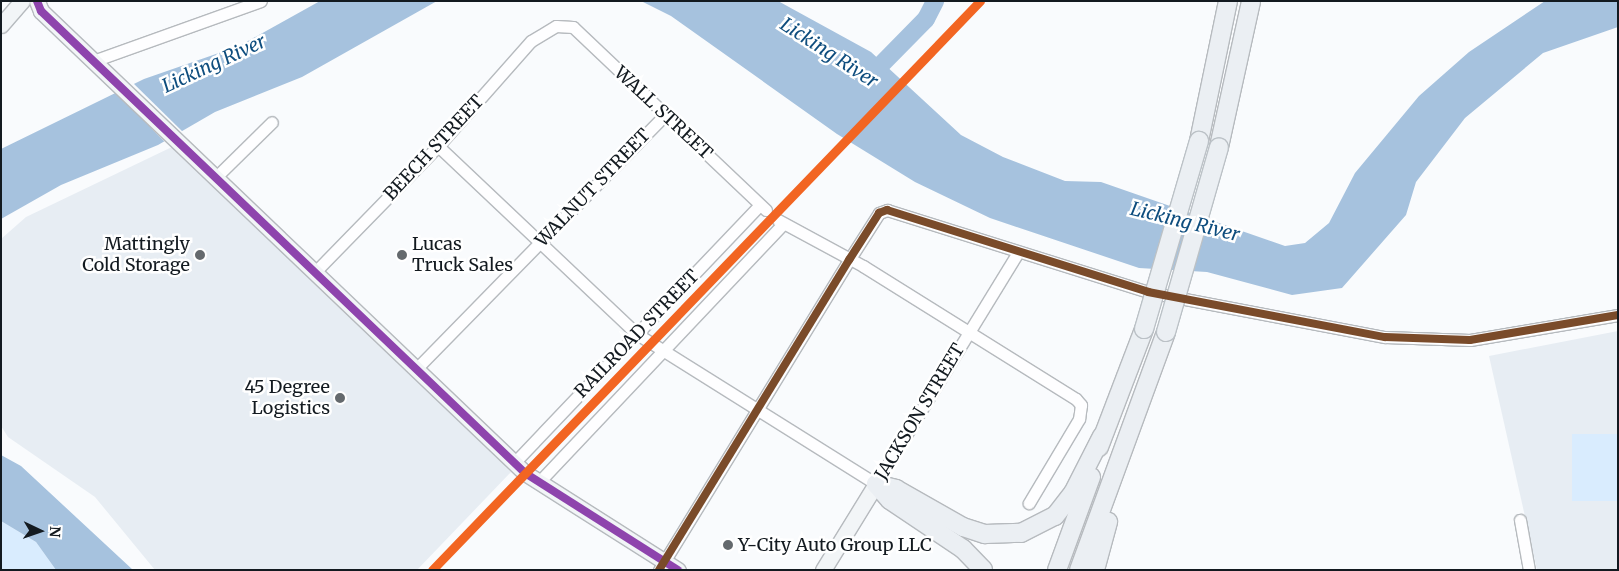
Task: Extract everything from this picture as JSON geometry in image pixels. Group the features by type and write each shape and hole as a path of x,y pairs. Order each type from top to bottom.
{"highway":[{"path":"1058,570 1102,436 1144,329 1199,141 1228,1"},
{"path":"1079,570 1166,332 1219,147 1251,1"},
{"path":"876,484 896,489 963,528 985,534 1021,533 1055,516 1073,493 1102,436"},
{"path":"1095,570 1128,437"},
{"path":"876,484 890,500 963,549 983,570"}],"main road":[{"path":"1,25 22,1"},
{"path":"37,1 203,166 314,273 417,368 514,463 538,483 662,566 678,570"},
{"name":"JACKSON STREET","path":"823,570 876,484"}],"street":[{"path":"100,64 185,28 261,1"},
{"name":"WALL STREET","path":"556,26 573,27 763,207"},
{"name":"BEECH STREET","path":"314,273 438,146 531,41 556,26"},
{"name":"WALNUT STREET","path":"417,368 665,115"},
{"path":"216,177 272,122"},
{"path":"438,146 538,244 637,334 876,484"},
{"name":"RAILROAD STREET","path":"514,463 637,334 763,207"},
{"path":"662,566 849,260 879,213 887,210 908,213 1017,254 1213,307 1415,341 1470,340 1618,315"},
{"name":"RAILROAD STREET","path":"538,483 663,352 781,222 849,260"},
{"name":"JACKSON STREET","path":"876,484 1017,254"},
{"path":"849,260 969,333 1081,405 1079,419 1029,503"},
{"path":"1520,520 1529,570"}],"shaded area":[{"path":"174,146 511,472 417,570 155,570 95,497 8,437 1,426 1,239 26,217"},
{"path":"1618,331 1618,570 1537,570 1489,356"},
{"path":"1572,434 1618,434 1618,501 1572,501"},
{"path":"1,521 36,542 56,570 1,570"}],"water":[{"name":"Licking River","path":"320,1 437,1 302,77 215,112 158,145 61,185 1,219 1,149 144,79 239,46"},
{"name":"Licking River","path":"641,1 778,1 871,52 961,135 1003,157 1065,181 1101,182 1285,246 1305,243 1329,223 1355,173 1419,96 1469,52 1545,1 1618,1 1618,27 1543,53 1465,118 1416,182 1406,215 1342,288 1292,295 1207,272 1139,268 990,218 915,182 837,134 671,16"},
{"path":"1,455 21,466 133,570 56,570 36,542 1,521"}],"pier":[{"path":"132,82 184,133 166,143 114,91"}],"waterway":[{"name":"Licking River","path":"867,79 926,19 935,1"}],"transit line":[{"path":"37,1 41,11 525,473 678,570"},
{"path":"432,570 980,1"},
{"path":"659,570 849,260 879,213 887,210 1148,292 1385,337 1470,340 1618,315"}],"place":[{"name":"Mattingly Cold Storage","path":"200,255"},
{"name":"Lucas Truck Sales","path":"402,255"},
{"name":"45 Degree Logistics","path":"340,398"},
{"name":"Y-City Auto Group LLC","path":"728,545"}]}
